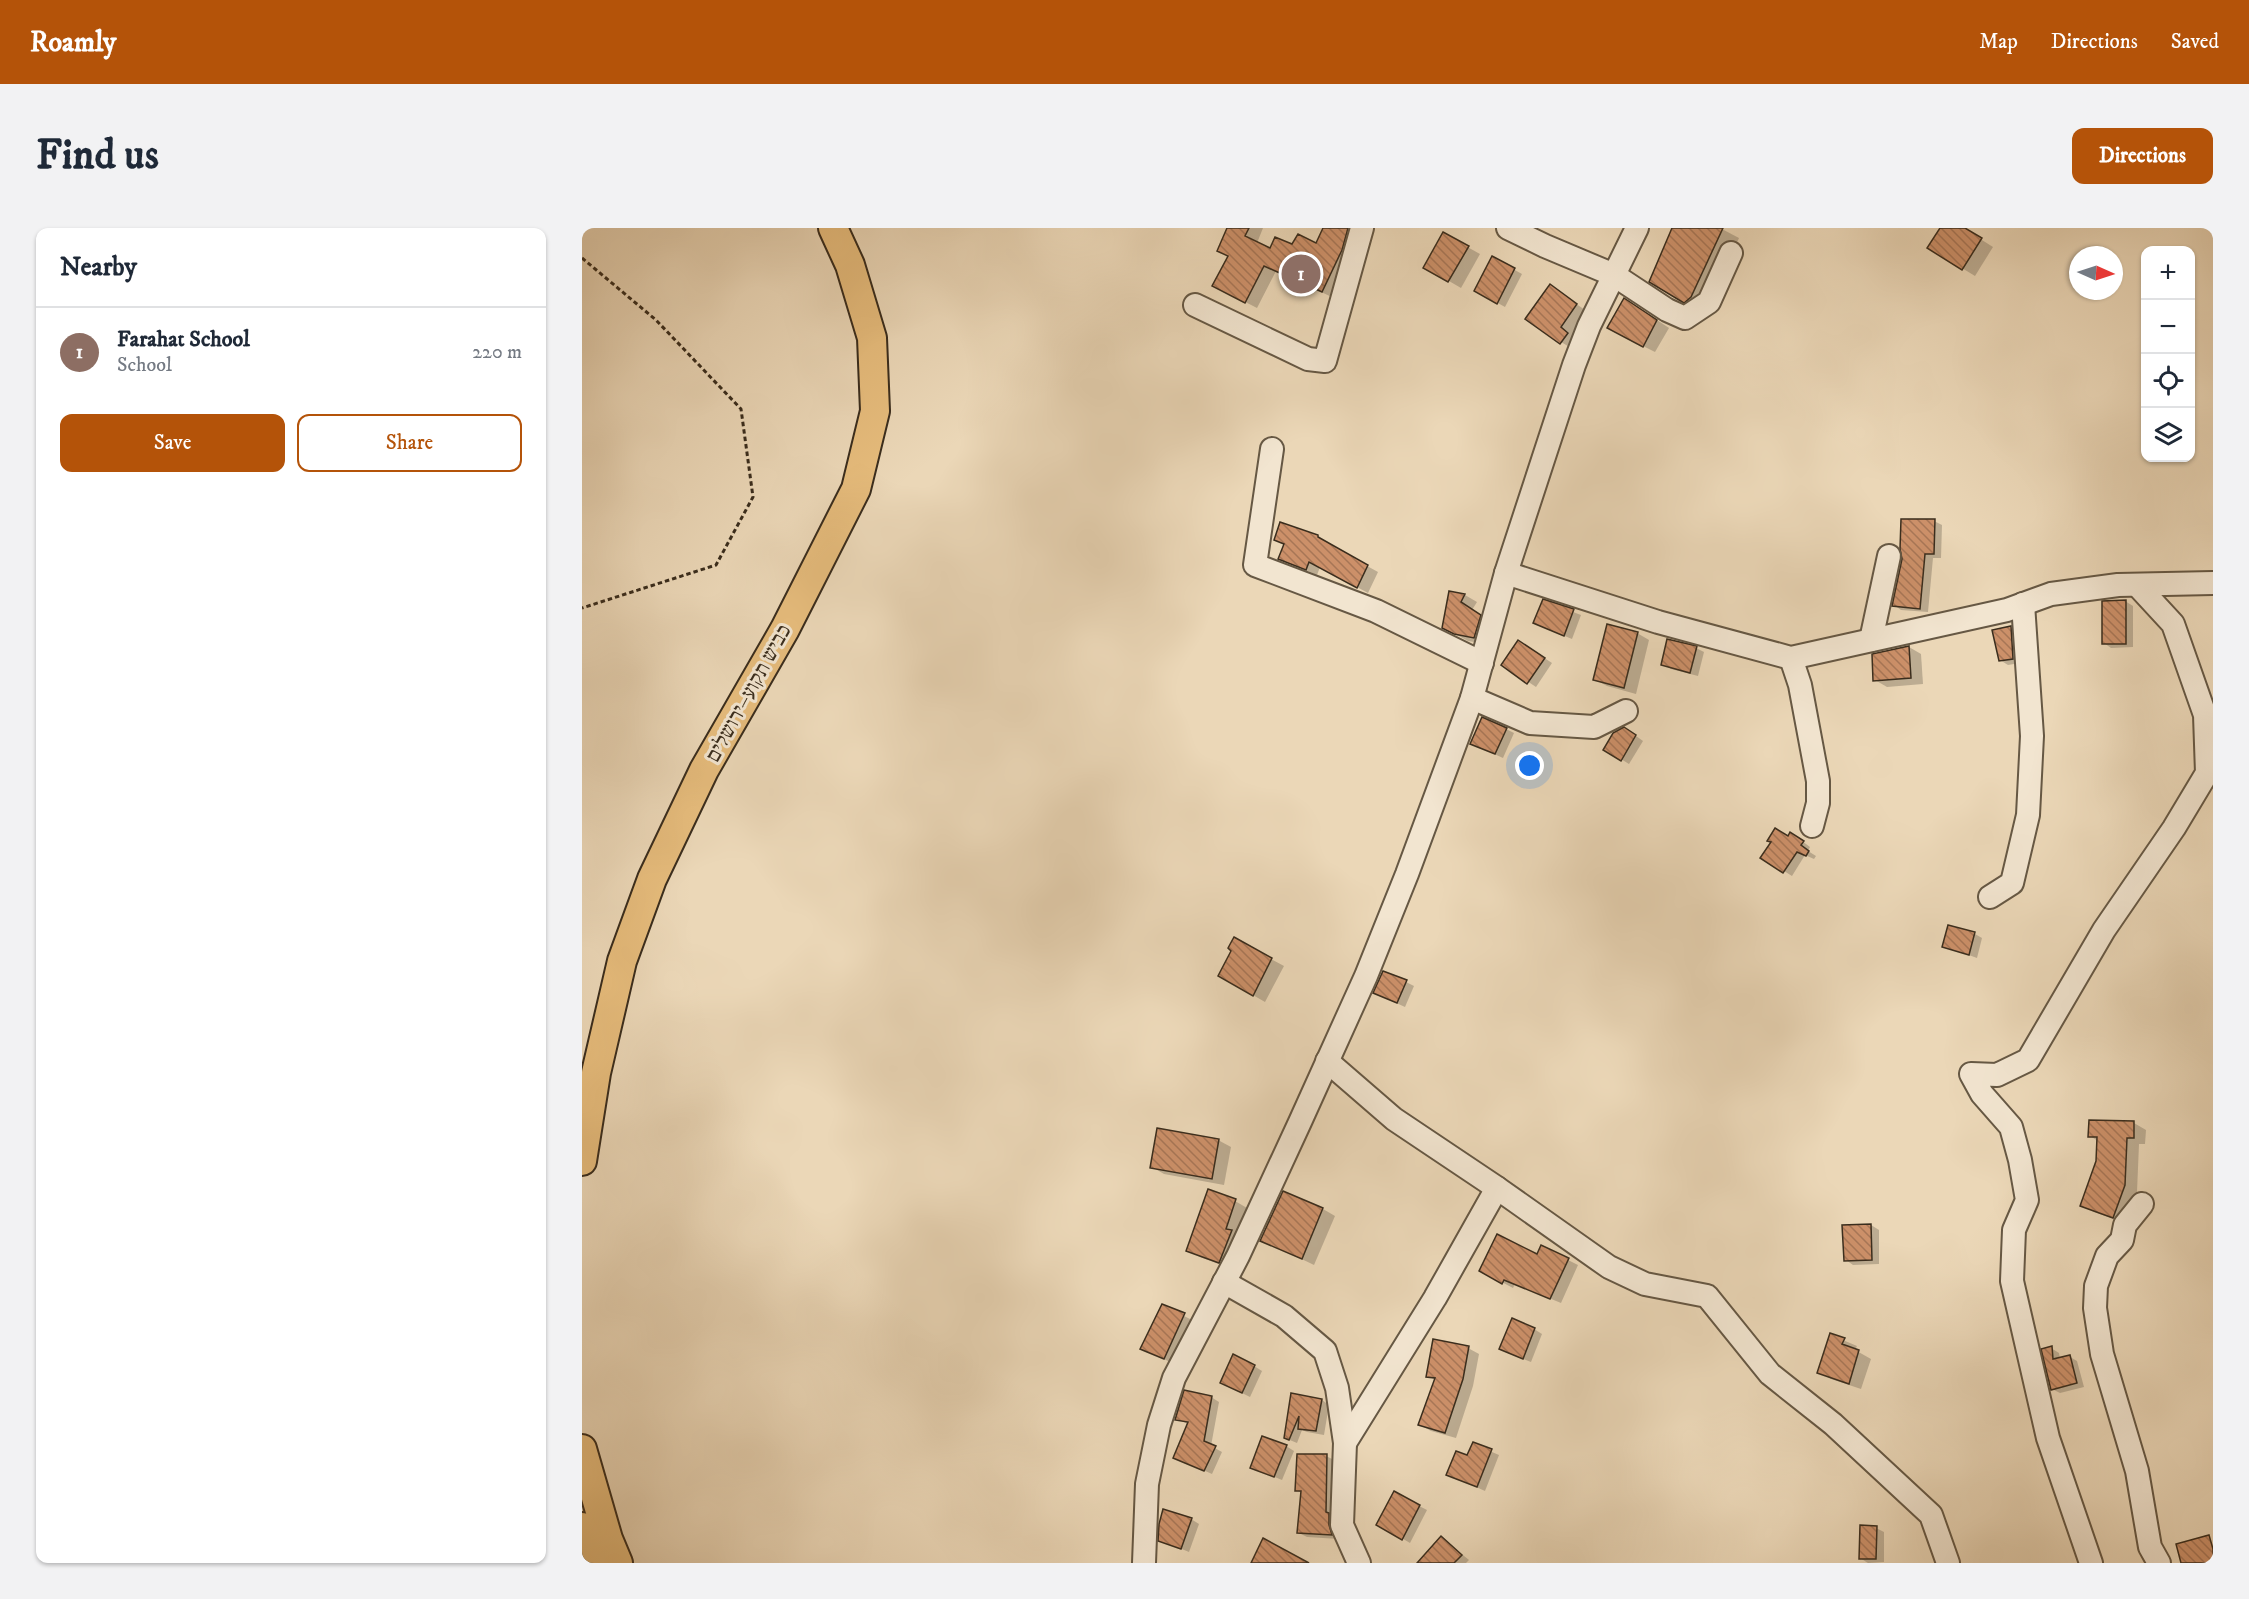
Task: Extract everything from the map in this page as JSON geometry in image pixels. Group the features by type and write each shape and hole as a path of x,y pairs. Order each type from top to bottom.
{"main road":[{"name":"כביש תקוע–ירושלים","path":"582,1161 589,1082 622,961 652,879 704,770 785,629 856,489 875,411 872,338 850,265 833,228"},
{"path":"582,1449 608,1539 618,1563"},
{"path":"582,1527 599,1563"}],"street":[{"path":"1195,305 1308,359 1324,362 1362,228"},
{"path":"1508,228 1614,275 1667,310 1685,318 1709,302 1731,253"},
{"path":"1144,1563 1147,1484 1159,1425 1173,1378 1224,1282 1366,976 1407,874 1472,698 1506,573 1574,365 1589,326 1637,228"},
{"path":"1272,449 1255,565 1376,611 1482,663"},
{"path":"1871,640 1889,556"},
{"path":"1506,573 1658,622 1791,658 2007,610 2051,594 2137,585 2213,583"},
{"path":"2091,1563 2048,1438 2012,1281 2014,1230 2027,1200 2020,1160 2011,1127 1982,1094 1971,1074 1997,1075 2028,1060 2104,930 2174,828 2207,773 2205,715 2173,624 2137,585"},
{"path":"1990,897 2012,883 2028,815 2032,736 2023,604"},
{"path":"1791,658 1800,685 1818,781 1818,803 1812,826"},
{"path":"1472,698 1530,723 1594,727 1626,711"},
{"path":"1327,1061 1394,1119 1609,1267 1645,1284 1707,1296 1770,1374 1833,1424 1931,1515 1948,1563"},
{"path":"1345,1443 1435,1298 1497,1188"},
{"path":"2142,1204 2125,1225 2122,1240 2107,1256 2096,1286 2095,1308 2102,1354 2138,1471 2150,1547 2159,1563"},
{"path":"1224,1282 1284,1316 1325,1351 1337,1388 1345,1443 1342,1525 1359,1563"}],"path":[{"path":"582,258 656,320 741,409 753,497 716,565 582,608"}],"building":[{"path":"1227,228 1249,228 1245,236 1270,248 1275,237 1292,244 1298,234 1316,243 1323,228 1348,228 1342,250 1322,292 1264,266 1245,303 1212,286 1228,256 1217,251"},
{"path":"1672,228 1723,228 1691,297 1684,303 1649,282"},
{"path":"1940,228 1965,228 1982,238 1962,270 1927,248"},
{"path":"1443,232 1469,246 1448,282 1423,268"},
{"path":"1492,256 1515,268 1497,304 1474,291"},
{"path":"1550,284 1577,304 1561,327 1568,333 1560,344 1525,319"},
{"path":"1624,298 1657,320 1643,347 1607,328"},
{"path":"1901,519 1935,519 1934,554 1925,554 1920,609 1892,606 1902,559"},
{"path":"1280,522 1318,535 1368,565 1357,588 1309,562 1306,570 1278,559 1284,544 1274,540"},
{"path":"1449,591 1465,594 1461,602 1481,615 1474,638 1454,634 1442,628"},
{"path":"1543,599 1574,609 1564,636 1533,623"},
{"path":"2126,600 2126,644 2102,644 2102,601"},
{"path":"1607,624 1638,632 1624,688 1593,680"},
{"path":"2011,626 2013,659 1999,661 1992,630"},
{"path":"1667,639 1697,646 1690,673 1661,665"},
{"path":"1518,640 1545,658 1527,684 1501,665"},
{"path":"1909,646 1911,678 1873,681 1872,654"},
{"path":"1482,717 1507,728 1495,754 1470,744"},
{"path":"1624,727 1636,735 1621,761 1603,750 1613,733"},
{"path":"1775,828 1788,836 1790,832 1804,841 1801,845 1809,851 1806,856 1797,852 1783,873 1760,858 1771,842 1767,841"},
{"path":"1948,925 1975,932 1969,955 1942,947"},
{"path":"1234,937 1272,958 1253,996 1218,976 1231,951 1228,948"},
{"path":"1383,971 1407,980 1397,1003 1373,993"},
{"path":"2089,1120 2134,1121 2134,1138 2127,1138 2125,1185 2113,1218 2080,1206 2096,1161 2097,1137 2088,1137"},
{"path":"1157,1128 1219,1139 1212,1179 1150,1168"},
{"path":"1208,1189 1236,1199 1226,1229 1232,1230 1219,1263 1186,1251"},
{"path":"1283,1191 1323,1208 1302,1259 1260,1241"},
{"path":"1871,1224 1872,1260 1844,1261 1842,1225"},
{"path":"1497,1234 1537,1254 1541,1245 1569,1258 1550,1299 1504,1280 1502,1284 1479,1271"},
{"path":"1162,1304 1185,1313 1164,1359 1140,1349"},
{"path":"1512,1318 1535,1328 1523,1359 1499,1349"},
{"path":"1830,1333 1845,1338 1842,1344 1859,1350 1849,1384 1817,1373"},
{"path":"1433,1339 1469,1346 1463,1379 1445,1433 1418,1425 1435,1378 1426,1377"},
{"path":"2052,1346 2053,1359 2070,1355 2077,1383 2051,1390 2041,1349"},
{"path":"1233,1354 1255,1365 1242,1393 1220,1383"},
{"path":"1184,1390 1212,1396 1204,1441 1216,1446 1204,1471 1173,1458 1188,1422 1175,1420"},
{"path":"1291,1393 1322,1399 1316,1431 1298,1429 1299,1416 1289,1440 1284,1438"},
{"path":"1262,1436 1287,1445 1274,1477 1250,1468"},
{"path":"1473,1442 1492,1449 1477,1487 1446,1475 1456,1451 1467,1455"},
{"path":"1297,1454 1327,1454 1326,1512 1329,1513 1332,1535 1297,1533 1301,1491 1295,1491"},
{"path":"1394,1491 1420,1505 1402,1540 1376,1525"},
{"path":"1163,1509 1192,1518 1181,1549 1158,1541"},
{"path":"1860,1525 1877,1526 1876,1559 1859,1559"},
{"path":"2209,1535 2213,1549 2213,1563 2181,1563 2176,1544"},
{"path":"1441,1536 1462,1555 1454,1563 1417,1563"},
{"path":"1263,1538 1309,1563 1251,1563"}],"place":[{"name":"Farahat School","path":"1301,274"}]}
